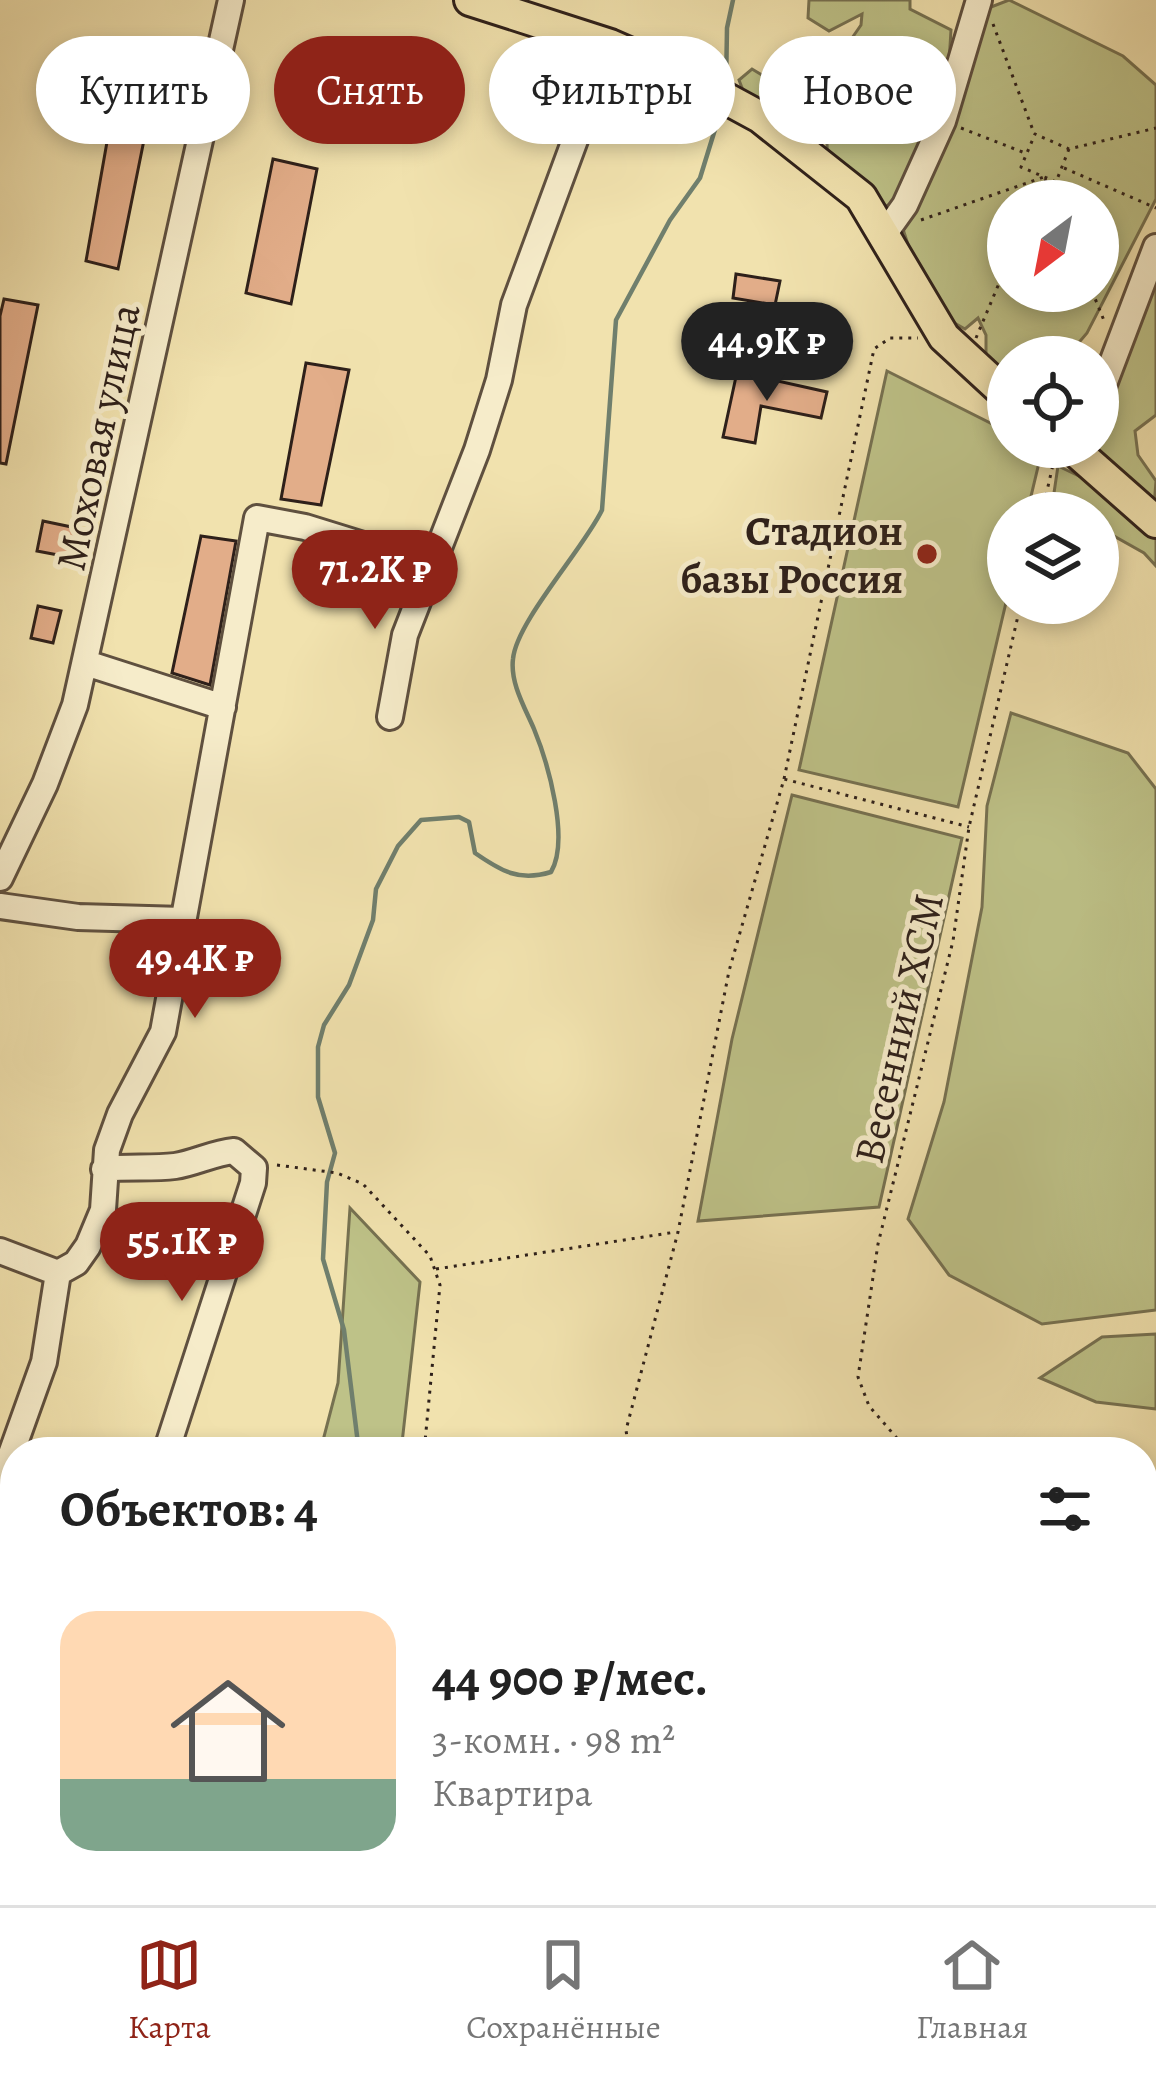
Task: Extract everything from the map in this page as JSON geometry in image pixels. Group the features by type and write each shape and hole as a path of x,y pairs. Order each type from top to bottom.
{"main road":[{"path":"470,0 582,36"},
{"path":"735,103 760,117 861,197 944,337 987,378"},
{"path":"1093,468 1156,522"}],"street":[{"name":"Моховая улица","path":"0,878 46,784 75,705 231,0"},
{"path":"956,80 979,0"},
{"path":"390,717 405,634 477,450 499,380 514,305 573,144"},
{"path":"885,233 905,205 933,144"},
{"path":"1119,345 1156,247"},
{"path":"0,1251 58,1273 76,1263 103,1210 104,1169 120,1114 163,1032 256,518 305,527 431,566"},
{"path":"86,663 223,706"},
{"path":"0,906 78,917 183,920"},
{"path":"104,1169 150,1164 172,1167 234,1150 251,1163 253,1183 171,1437"},
{"path":"17,1437 44,1362 58,1273"}],"path":[{"path":"992,22 1035,134 1021,167 1056,182 1070,149"},
{"path":"956,126 1027,154"},
{"path":"1035,134 1070,149 1156,128"},
{"path":"1062,167 1156,208"},
{"path":"885,233 1044,177"},
{"path":"967,360 987,312"},
{"path":"627,1437 678,1232 729,971 784,779 874,349 890,338 944,337"},
{"name":"Весенний ХСМ","path":"896,1437 868,1406 857,1377 878,1244 953,941 970,827 1016,624"},
{"path":"784,779 970,827"},
{"path":"251,1163 337,1173 362,1184 430,1256 440,1285 424,1437"},
{"path":"434,1269 678,1232"}],"green space":[{"path":"809,0 910,0 910,9 951,30 951,36 853,36 862,14 829,31 808,18"},
{"path":"1009,0 1123,56 1156,85 1156,199 1119,271 1119,180 987,180 987,312 1098,312 1084,336 987,336 987,365 986,335 978,318 965,329 944,317 915,266 902,226 929,144 956,144 956,65 973,14"},
{"path":"752,69 759,73 759,114 749,106 739,80"},
{"path":"827,144 921,144 899,199 877,211 828,176"},
{"path":"1156,258 1156,415 1135,431 1138,455 1156,481 1154,506 1106,468 1119,468 1119,341"},
{"name":"Стадион базы Россия","path":"887,371 987,421 987,468 1038,468 1032,492 987,492 987,624 1001,624 958,807 799,770"},
{"path":"1058,468 1062,468 1108,492 1054,492"},
{"path":"1119,502 1156,535 1156,566 1119,539"},
{"path":"1011,713 1128,753 1156,789 1156,1310 1042,1324 949,1275 908,1219 944,1102 982,907 987,806"},
{"path":"792,795 962,838 879,1207 698,1221 732,1039"},
{"path":"350,1208 420,1282 403,1437 324,1437 338,1383"},
{"path":"1156,1334 1156,1409 1096,1402 1040,1378 1102,1337"}],"building":[{"path":"107,144 143,144 118,269 86,261"},
{"path":"273,159 317,169 291,304 246,293"},
{"path":"736,274 780,281 775,305 733,298"},
{"path":"4,299 38,305 6,464 0,463"},
{"path":"306,363 349,370 321,505 281,499"},
{"path":"737,372 827,392 821,418 761,406 755,443 723,437"},
{"path":"43,521 81,529 74,558 37,551"},
{"path":"201,536 236,541 210,685 172,673"},
{"path":"38,606 61,611 53,643 31,638"}],"waterway":[{"path":"727,36 733,0"},
{"path":"357,1437 344,1330 323,1259 327,1182 335,1153 318,1097 318,1047 324,1025 349,985 373,920 376,889 398,846 421,820 459,817 469,822 475,853 493,865 520,875 551,872 558,841 555,801 540,744 516,686 513,659 526,625 602,510 616,320 670,220 700,178 710,144"}],"place":[{"name":"Стадион базы Россия","path":"927,554"}]}
